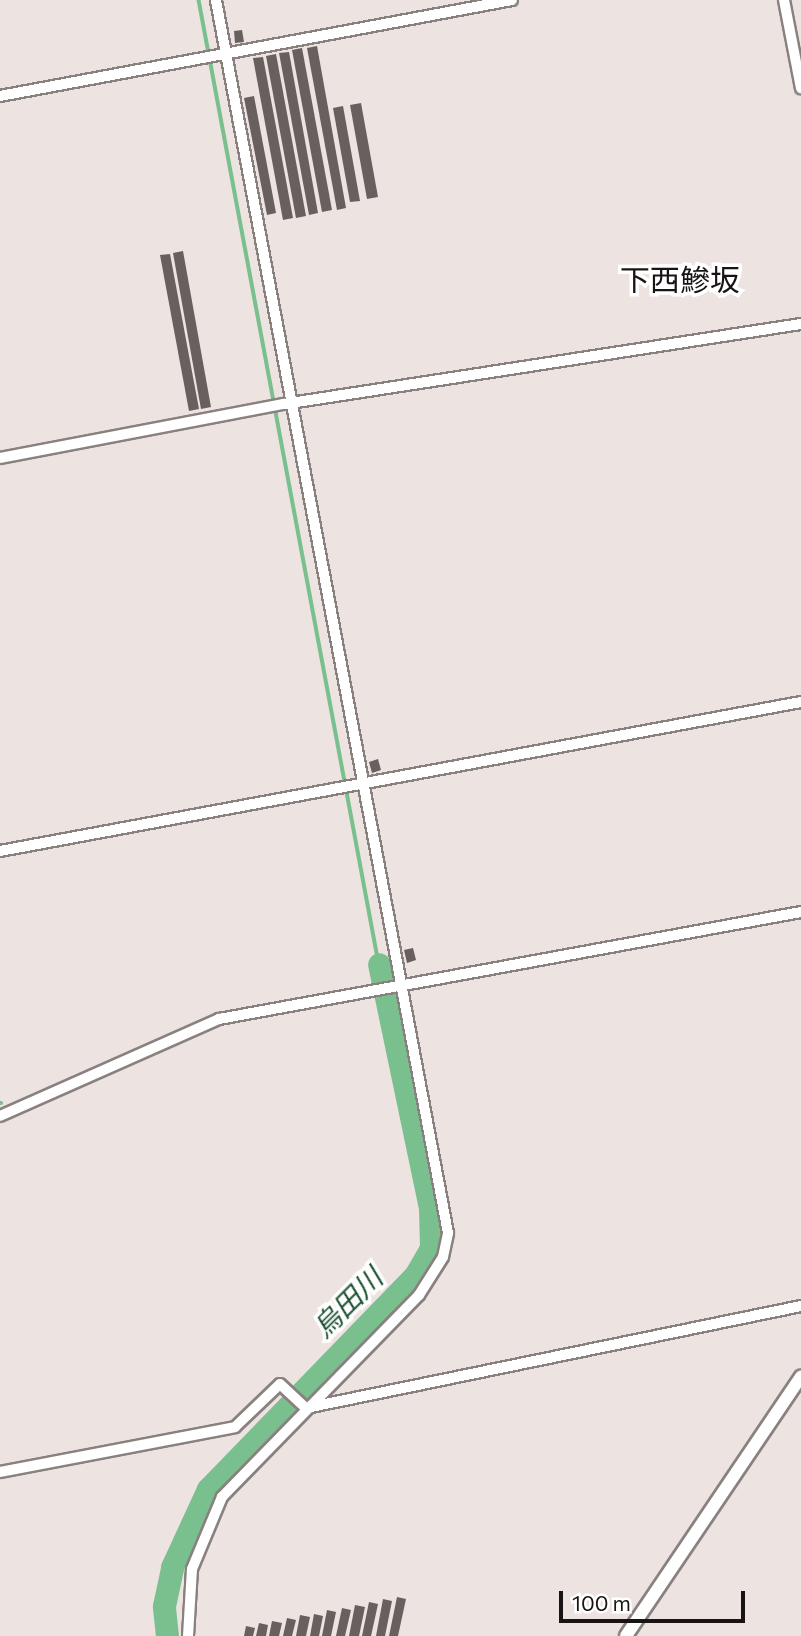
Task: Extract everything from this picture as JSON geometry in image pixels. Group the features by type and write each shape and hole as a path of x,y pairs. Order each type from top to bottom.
{"street":[{"path":"188,1636 192,1569 222,1497 304,1406 419,1295 443,1257 448,1208 398,984 221,54 216,0"},
{"path":"0,96 512,0"},
{"path":"784,0 801,88"},
{"path":"0,458 287,403 801,324"},
{"path":"0,851 801,702"},
{"path":"0,1116 219,1019 801,912"},
{"path":"304,1406 801,1306"},
{"path":"626,1636 801,1377"},
{"path":"0,1472 235,1427 281,1384 304,1406"}],"building":[{"path":"242,30 244,42 235,43 234,31"},
{"path":"317,46 346,208 337,210 307,48"},
{"path":"302,48 332,210 322,212 292,50"},
{"path":"289,52 318,213 309,215 279,53"},
{"path":"276,54 306,216 296,218 266,56"},
{"path":"263,57 293,218 283,220 253,58"},
{"path":"254,96 276,213 267,215 244,98"},
{"path":"361,103 378,197 367,199 350,105"},
{"path":"343,106 360,201 350,202 333,108"},
{"path":"183,251 211,407 201,409 173,253"},
{"path":"170,254 199,409 189,411 160,255"},
{"path":"378,759 381,770 372,773 369,762"},
{"path":"413,948 416,960 407,963 404,950"},
{"path":"397,1597 406,1599 398,1636 389,1636"},
{"path":"383,1599 392,1601 385,1636 376,1636"},
{"path":"369,1602 378,1604 371,1636 362,1636"},
{"path":"355,1605 365,1607 359,1636 349,1636"},
{"path":"342,1608 351,1610 345,1636 336,1636"},
{"path":"327,1610 336,1612 331,1636 322,1636"},
{"path":"314,1614 323,1616 319,1636 310,1636"},
{"path":"300,1615 310,1617 306,1636 296,1636"},
{"path":"287,1618 296,1620 292,1636 283,1636"},
{"path":"272,1621 282,1623 279,1636 269,1636"},
{"path":"259,1623 268,1625 266,1636 256,1636"},
{"path":"246,1626 255,1628 253,1636 244,1636"}],"waterway":[{"path":"199,0 379,964"},
{"name":"烏田川","path":"167,1636 164,1606 172,1567 208,1489 416,1274 431,1248 430,1208 379,964"}],"district":[{"name":"下西鰺坂","path":"680,279"}]}
